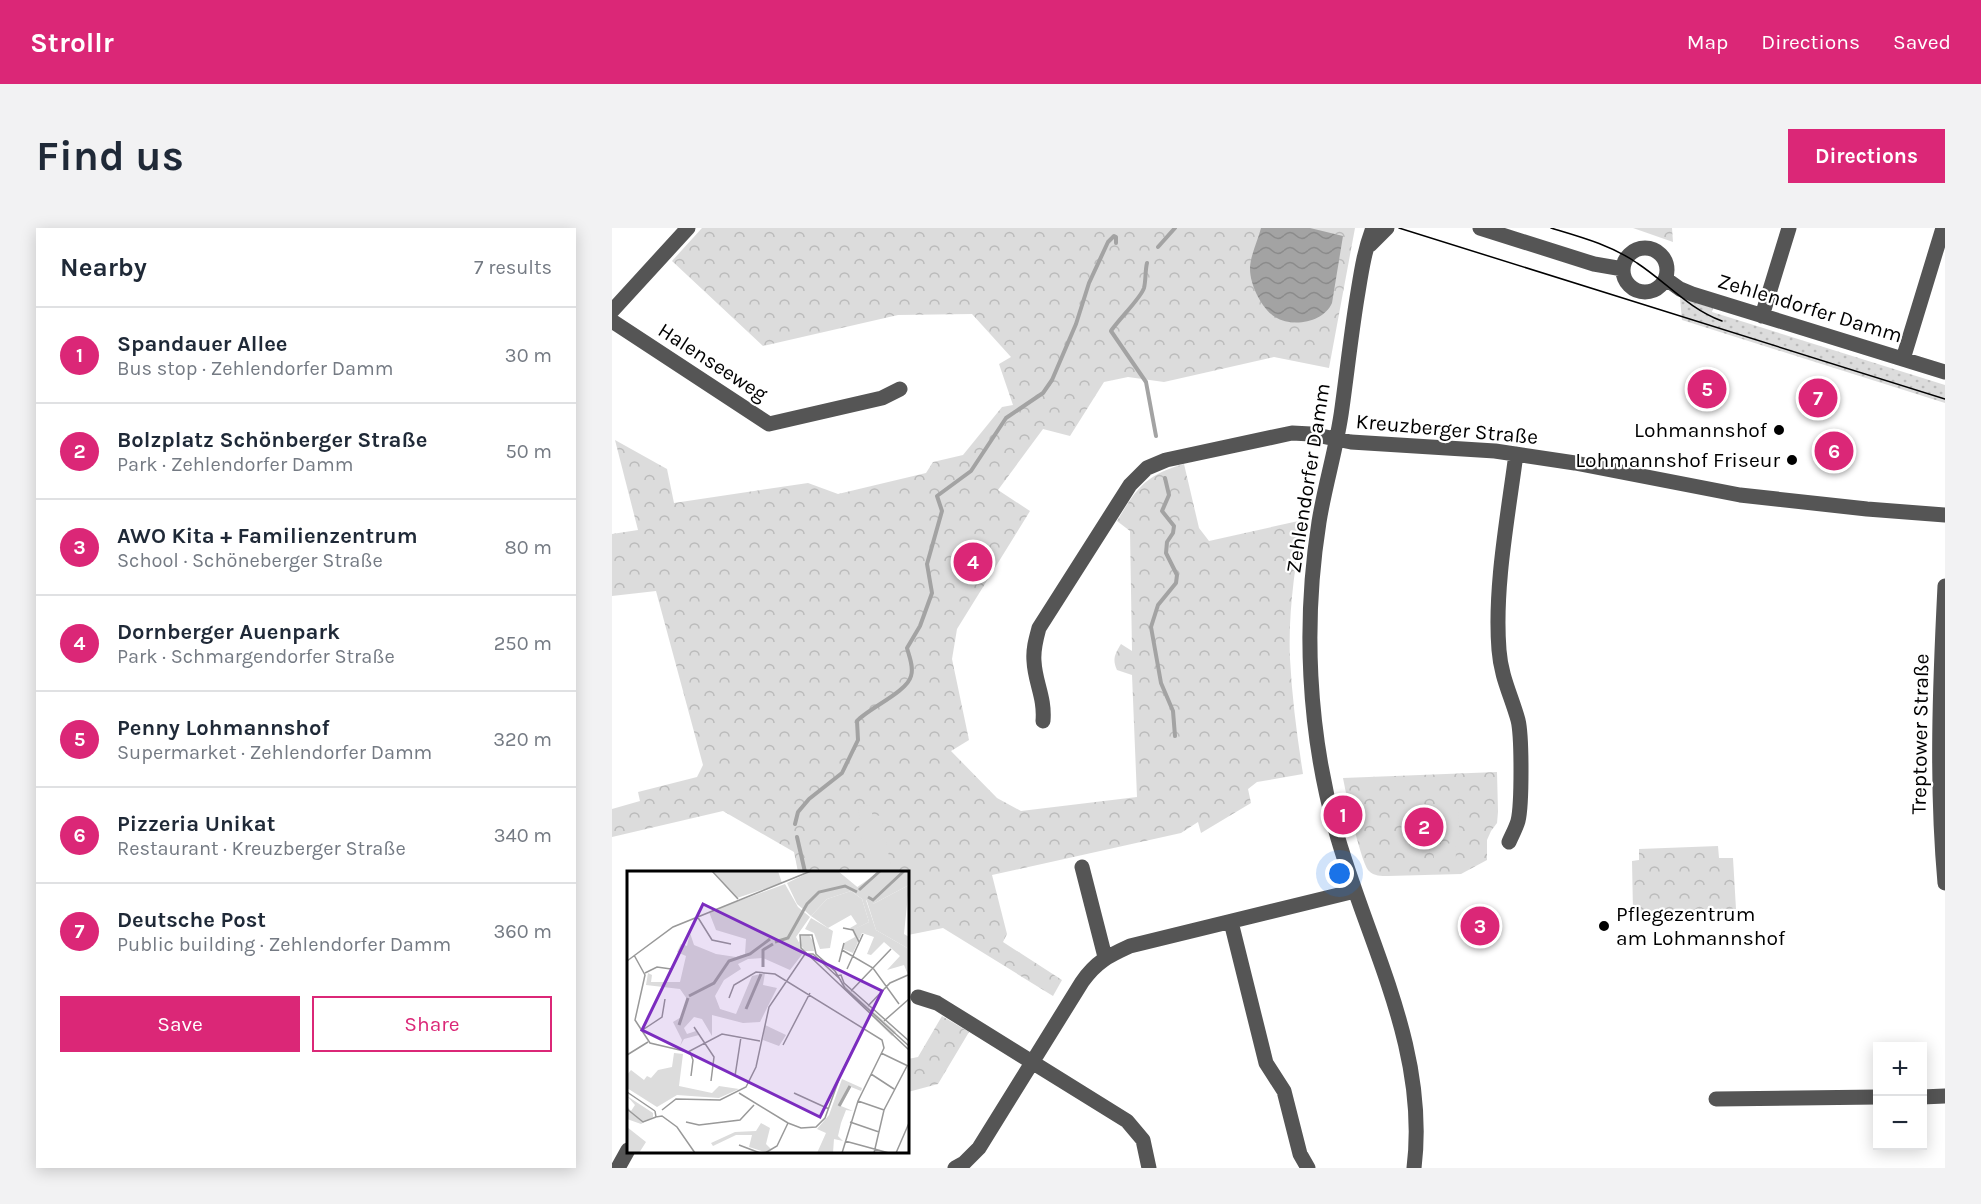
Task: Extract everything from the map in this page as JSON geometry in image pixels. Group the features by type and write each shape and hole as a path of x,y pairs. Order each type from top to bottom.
{"street":[{"path":"612,311 688,228"},
{"name":"Zehlendorfer Damm","path":"1373,228 1366,249 1342,411 1318,524 1312,575 1310,657 1316,743 1337,836 1396,1005 1410,1060 1415,1088 1417,1124 1414,1168"},
{"path":"1366,249 1388,228"},
{"path":"1480,228 1594,264 1623,269"},
{"path":"1762,316 1789,228"},
{"path":"1903,359 1943,228"},
{"path":"1644,248 1651,249 1658,252 1665,261 1666,279 1658,288 1644,292 1631,287 1626,282 1623,269 1632,252 1644,248"},
{"name":"Zehlendorfer Damm","path":"1666,279 1692,294 1945,372"},
{"name":"Halenseeweg","path":"612,321 769,424 882,398 900,390"},
{"name":"Kreuzberger Straße","path":"1043,722 1044,707 1034,662 1034,648 1039,628 1130,485 1147,468 1166,460 1281,435 1311,434 1351,442 1480,449 1575,463 1740,495 1821,505 1945,515"},
{"path":"1509,842 1520,812 1520,730 1503,678 1499,649 1499,608 1516,454"},
{"name":"Treptower Straße","path":"1945,586 1938,761 1940,828 1945,883"},
{"path":"1082,867 1105,957"},
{"path":"962,1166 979,1148 1082,982 1105,957 1130,946 1355,891"},
{"path":"1231,922 1266,1063 1284,1091 1300,1154 1308,1168"},
{"path":"918,997 937,1003 1127,1121 1143,1140 1149,1168"},
{"path":"1927,1097 1945,1096"},
{"path":"1716,1099 1873,1097"},
{"path":"618,1168 627,1152"}],"green space":[{"path":"702,228 1355,228 1329,368 1274,357 1164,382 1128,377 1104,382 1070,436 1043,429 998,490 1030,511 957,629 952,659 969,740 951,751 997,798 1021,811 1137,797 1132,675 1117,670 1114,660 1121,644 1132,651 1130,531 1117,521 1143,484 1160,473 1184,464 1199,528 1209,541 1303,520 1293,589 1290,642 1293,703 1303,774 1257,782 1248,789 1251,803 1201,833 1198,822 1181,833 992,875 1007,934 1003,942 1062,980 1053,996 943,928 909,935 909,871 798,871 794,852 723,811 612,837 612,809 640,801 638,792 697,777 703,765 656,591 612,596 612,534 638,530 615,440 667,469 674,503 808,483 838,494 926,473 933,462 963,455 1002,407 1013,405 999,364 1011,357 972,314 898,315 763,346 672,261"},
{"path":"1633,228 1672,228 1673,242"},
{"path":"1680,298 1713,308 1712,312 1945,385 1945,403 1682,320"},
{"path":"1497,772 1497,823 1487,840 1487,860 1461,874 1383,876 1369,871 1358,842 1343,778"},
{"path":"870,805 873,817 881,815 892,871 868,871 858,820 860,819 858,807"},
{"path":"1458,811 1460,838 1405,842 1403,815"},
{"path":"1455,843 1456,859 1434,861 1433,845"},
{"path":"1718,846 1719,858 1733,858 1736,909 1633,912 1632,861 1639,860 1639,849"},
{"path":"942,1016 969,1032 938,1084 909,1092 909,1059 918,1057"}],"water":[{"path":"1261,228 1310,228 1343,236 1332,303 1322,315 1307,321 1290,322 1275,317 1261,303 1252,282 1250,264"}],"waterway":[{"path":"1158,247 1175,228"},
{"path":"795,824 798,812 809,799 842,773 858,740 857,721 903,688 911,676 912,665 907,648 920,626 932,593 927,564 942,511 937,496 971,471 1006,418 1043,393 1052,380 1076,324 1089,283 1108,242 1114,236 1116,243"},
{"path":"1147,263 1142,292 1111,331 1146,382 1156,436"},
{"path":"1165,478 1169,495 1162,511 1174,526 1173,533 1167,542 1166,553 1177,575 1176,583 1158,605 1151,627 1161,683 1173,711 1175,736"},
{"path":"797,837 805,871"}],"tram line":[{"path":"1399,228 1945,399"},
{"path":"1551,228 1617,251 1648,270 1699,310 1722,321"}],"place":[{"name":"Penny Lohmannshof","path":"1707,389"},
{"name":"Deutsche Post","path":"1818,398"},
{"name":"Lohmannshof","path":"1779,430"},
{"name":"Pizzeria Unikat","path":"1834,451"},
{"name":"Lohmannshof Friseur","path":"1792,460"},
{"name":"Dornberger Auenpark","path":"973,562"},
{"name":"Spandauer Allee","path":"1343,815"},
{"name":"Bolzplatz Schönberger Straße","path":"1424,827"},
{"name":"AWO Kita + Familienzentrum","path":"1480,926"},
{"name":"Pflegezentrum am Lohmannshof","path":"1604,926"}]}
